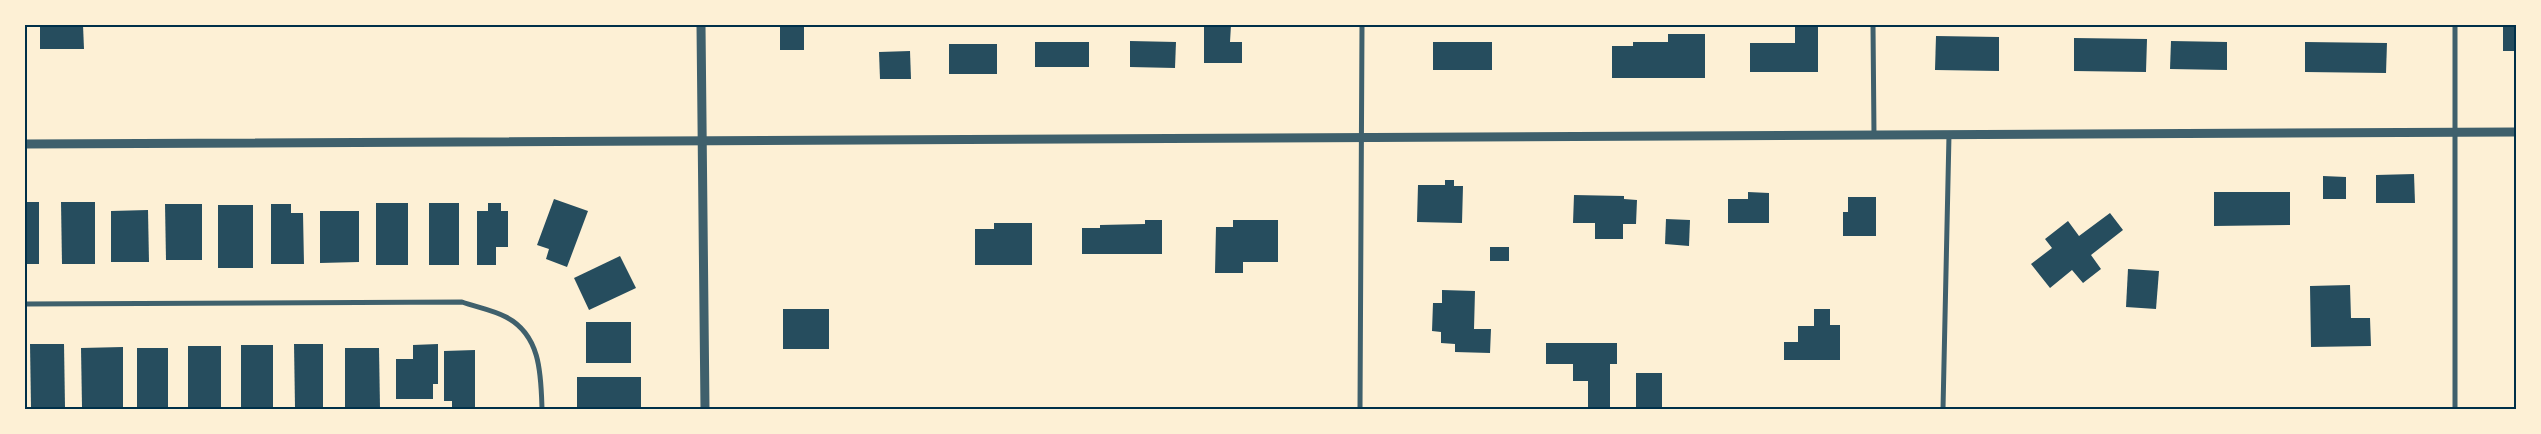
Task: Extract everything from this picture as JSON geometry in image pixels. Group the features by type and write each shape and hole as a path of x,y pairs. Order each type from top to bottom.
{"street":[{"path":"701,25 704,141 705,409"},
{"path":"1360,409 1362,25"},
{"path":"1873,25 1874,135"},
{"path":"2455,25 2456,409"},
{"path":"25,144 2516,132"},
{"path":"1944,409 1949,135"},
{"path":"25,304 462,302 506,317 528,335 541,374 542,409"}],"building":[{"path":"40,25 83,25 84,49 40,49"},
{"path":"780,25 804,25 804,50 780,50"},
{"path":"1204,25 1231,25 1230,42 1242,42 1242,63 1204,63"},
{"path":"1795,25 1818,25 1818,72 1750,72 1750,43 1795,43"},
{"path":"2503,25 2516,25 2516,51 2503,51"},
{"path":"1668,34 1705,34 1705,78 1612,78 1612,46 1633,46 1633,42 1668,42"},
{"path":"1936,36 1999,37 1999,71 1935,70"},
{"path":"2074,38 2147,39 2146,72 2074,71"},
{"path":"1130,41 1176,42 1175,68 1130,67"},
{"path":"2171,41 2227,42 2227,70 2170,69"},
{"path":"1035,42 1089,42 1089,67 1035,67"},
{"path":"1433,42 1492,42 1492,70 1433,70"},
{"path":"2305,42 2387,43 2386,73 2305,72"},
{"path":"949,44 997,44 997,74 949,74"},
{"path":"910,51 911,79 880,79 879,52"},
{"path":"2414,174 2415,203 2376,203 2376,175"},
{"path":"2323,176 2346,177 2346,199 2323,199"},
{"path":"1445,180 1454,180 1454,186 1463,186 1462,223 1417,222 1418,185 1445,185"},
{"path":"1748,192 1769,193 1769,223 1728,223 1728,199 1748,199"},
{"path":"2214,192 2290,192 2290,225 2214,226"},
{"path":"1574,195 1624,196 1624,199 1637,200 1636,224 1623,224 1623,239 1595,239 1595,223 1573,223"},
{"path":"1848,197 1876,197 1876,236 1843,236 1843,212 1848,212"},
{"path":"554,199 588,211 567,267 546,259 549,249 537,245"},
{"path":"25,202 39,202 39,264 25,264"},
{"path":"61,202 95,202 95,264 62,264"},
{"path":"376,203 408,203 408,265 376,265"},
{"path":"429,203 459,203 459,265 429,265"},
{"path":"488,203 501,203 501,211 508,211 508,247 496,247 496,265 477,265 477,211 488,211"},
{"path":"165,204 202,204 202,260 166,260"},
{"path":"271,204 291,204 291,213 303,213 304,264 271,264"},
{"path":"218,205 253,205 253,268 218,268"},
{"path":"148,210 149,262 111,262 111,211"},
{"path":"320,211 359,211 359,262 320,263"},
{"path":"2110,213 2123,230 2091,255 2101,269 2083,283 2072,270 2050,288 2031,264 2052,248 2045,239 2068,221 2079,236"},
{"path":"1666,219 1690,220 1689,246 1665,244"},
{"path":"1145,220 1162,220 1162,254 1082,254 1082,228 1100,228 1100,225 1145,224"},
{"path":"1233,220 1278,220 1278,262 1243,262 1243,273 1215,273 1216,227 1233,227"},
{"path":"994,223 1032,223 1032,265 975,265 975,229 994,229"},
{"path":"1490,247 1509,247 1509,261 1490,261"},
{"path":"620,256 636,288 589,310 574,278"},
{"path":"2128,269 2159,271 2156,309 2126,307"},
{"path":"2350,285 2351,318 2370,318 2371,346 2311,347 2310,286"},
{"path":"1442,290 1475,291 1474,329 1491,329 1490,353 1455,352 1455,344 1441,343 1441,332 1432,331 1433,303 1442,303"},
{"path":"783,309 829,309 829,349 783,349"},
{"path":"1814,309 1830,309 1830,325 1840,325 1840,360 1784,360 1784,342 1798,342 1798,326 1814,326"},
{"path":"586,322 631,322 631,363 586,363"},
{"path":"1546,343 1617,343 1617,364 1610,364 1610,409 1588,409 1588,381 1573,381 1573,364 1546,364"},
{"path":"30,344 64,344 65,408 31,408"},
{"path":"294,344 323,344 323,408 295,408"},
{"path":"438,344 438,384 433,384 433,399 396,399 396,359 413,359 413,345"},
{"path":"241,345 273,345 273,407 241,407"},
{"path":"188,346 221,346 221,407 188,408"},
{"path":"123,347 123,407 82,407 81,348"},
{"path":"137,348 168,348 168,409 137,409"},
{"path":"345,348 379,348 380,408 345,408"},
{"path":"475,350 475,408 452,408 452,401 444,401 444,351"},
{"path":"1636,373 1662,373 1662,408 1636,408"},
{"path":"577,377 641,377 641,409 577,409"}]}
